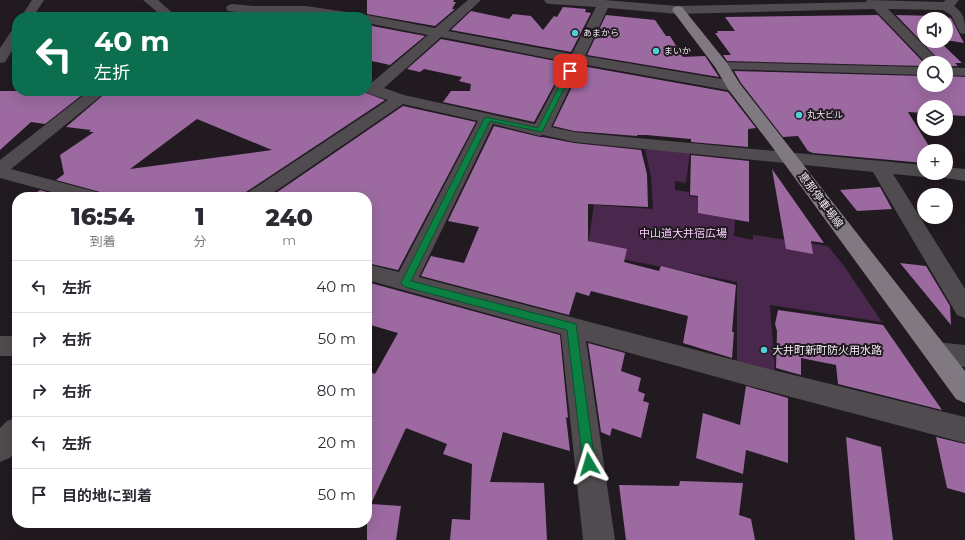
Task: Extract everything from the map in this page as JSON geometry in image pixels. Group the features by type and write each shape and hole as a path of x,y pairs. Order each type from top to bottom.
{"main road":[{"name":"恵那停車場線","path":"674,5 722,66 733,86 965,392"}],"street":[{"path":"30,12 38,0"},
{"path":"149,0 165,12"},
{"path":"245,0 227,11 306,10 320,12"},
{"path":"372,87 440,32 475,0"},
{"path":"550,0 604,4 674,5 965,2"},
{"path":"952,2 965,30"},
{"path":"866,3 926,56"},
{"path":"540,130 604,4"},
{"path":"372,20 576,59 733,86"},
{"path":"0,59 12,41"},
{"path":"722,66 917,71"},
{"path":"953,71 965,72"},
{"path":"372,90 400,99 581,138 917,170"},
{"path":"0,171 93,96"},
{"path":"261,192 400,99"},
{"path":"405,283 488,118"},
{"path":"879,166 965,309"},
{"path":"0,171 75,192"},
{"path":"953,174 965,175"},
{"path":"372,273 757,377 965,430"},
{"path":"572,327 599,540"},
{"path":"0,346 12,346"},
{"path":"936,352 965,356"},
{"path":"0,448 12,435"}],"green space":[{"name":"中山道大井宿広場","path":"645,148 690,152 686,183 675,181 675,190 689,192 689,196 715,200 716,216 735,220 734,236 753,240 753,235 828,246 844,266 882,322 770,305 775,372 737,362 737,282 587,252 594,205 653,209 651,177"}],"building":[{"path":"367,0 454,0 453,2 456,2 452,9 455,9 435,26 372,15 372,12 367,12"},
{"path":"563,7 586,9 585,12 591,13 571,52 451,30 471,11 509,19 513,14 531,16 543,30 554,16 557,17"},
{"path":"606,15 655,20 666,36 670,36 683,57 705,56 719,77 587,55"},
{"path":"878,15 917,56 917,66 727,61 723,55 731,55 715,33 718,33 717,31 735,31 725,17"},
{"path":"896,15 917,16 917,37"},
{"path":"953,22 964,43 953,41"},
{"path":"372,26 425,36 390,65 372,61"},
{"path":"441,39 566,63 534,122 443,102 451,91 470,91 471,84 459,81 462,77 424,69 420,72 407,69"},
{"path":"928,48 946,48 962,63 955,63 958,66 953,66 953,56 935,56"},
{"path":"582,66 728,92 756,128 748,129 748,147 691,142 691,139 574,131 553,126"},
{"path":"734,71 917,76 917,92 953,92 953,76 965,77 965,116 953,115 953,100 917,100 917,113 908,112 917,127 917,136 923,136 928,144 917,144 917,162 813,153 808,151 798,136 783,137 741,83"},
{"path":"0,91 12,91 12,96 81,96 45,124 31,122 0,150"},
{"path":"372,95 385,100 246,192 100,192 56,180 64,174 60,155 94,132 89,132 91,130 66,127 102,96","holes":["197,119 272,150 130,169"]},
{"path":"403,106 476,122 398,270 372,264 372,192 277,192"},
{"path":"494,126 574,143 641,150 647,174 648,207 588,204 588,241 627,249 624,262 659,271 661,266 736,285 732,332 734,332 732,358 683,343 688,316 591,291 589,296 576,292 569,315 421,276 431,256 464,263 479,227 448,221"},
{"path":"691,155 749,161 749,222 698,213 698,196 690,195"},
{"path":"772,169 824,243 811,241 813,254 786,249"},
{"path":"880,187 892,209 857,211 840,190"},
{"path":"900,263 926,266 950,306 951,325"},
{"path":"372,283 560,335 570,451 503,432 490,482 544,483 547,540 450,540 452,519 470,520 472,464 443,454 447,444 406,428 372,502 372,373 375,374 398,333 372,325"},
{"path":"778,310 883,325 942,410 838,384 836,365 801,358 801,375 776,368 777,331 775,324"},
{"path":"588,343 625,353 621,371 641,378 638,391 645,394 643,401 649,403 641,438 612,428 610,436 601,432"},
{"path":"746,386 788,398 788,463 746,450 743,474 696,458 703,413 740,425"},
{"path":"846,437 881,447 893,540 855,540"},
{"path":"936,437 965,444 965,493 947,488"},
{"path":"680,481 743,483 739,515 751,519 755,540 626,540 619,485 679,486"},
{"path":"372,504 401,506 396,540 367,540 367,528 372,528"}],"place":[{"name":"あまから","path":"575,33"},
{"name":"まいか","path":"656,51"},
{"name":"丸大ビル","path":"799,115"},
{"name":"大井町新町防火用水路","path":"764,350"}],"route":[{"path":"570,71 540,130 488,118 405,283 572,327 589,464"}]}
